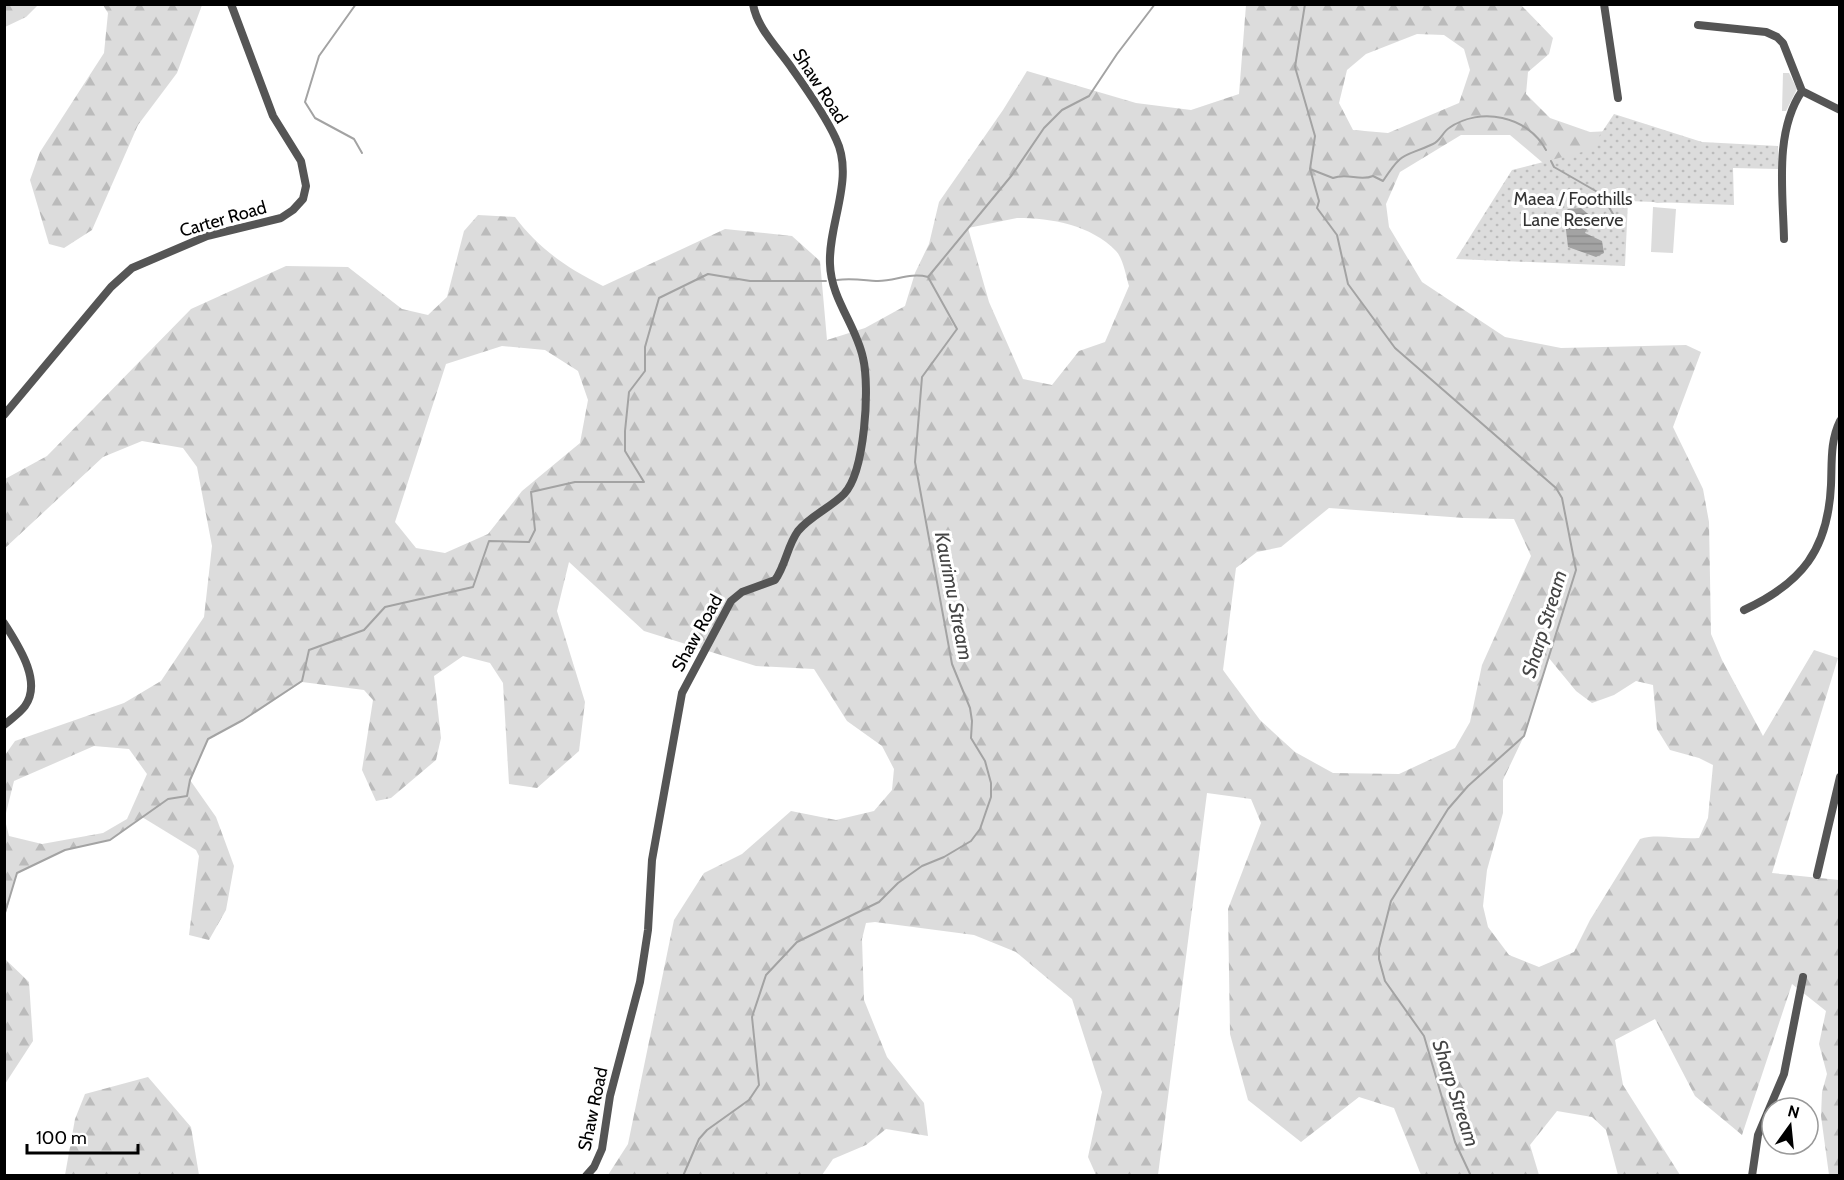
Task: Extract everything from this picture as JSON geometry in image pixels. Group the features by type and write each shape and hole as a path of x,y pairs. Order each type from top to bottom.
{"street":[{"name":"Carter Road","path":"4,415 111,287 132,268 207,237 281,218 303,199 306,186 301,161 273,116 231,4"},
{"name":"Shaw Road","path":"586,1176 594,1167 602,1149 610,1096 640,982 648,930 652,860 686,684 731,601 742,592 775,580 782,571 796,534 852,484 865,420 867,382 860,347 832,287 831,243 843,173 838,142 793,69 770,38 755,13 753,4"},
{"path":"1604,4 1618,98"},
{"path":"1698,25 1766,32 1778,37 1802,91 1839,110"},
{"path":"1784,239 1784,146 1790,115 1802,91"},
{"path":"1744,610 1761,602 1795,578 1806,568 1821,542 1829,512 1832,447 1839,421"},
{"path":"4,623 23,656 31,681 31,695 25,706 4,725"},
{"path":"1817,875 1839,777"},
{"path":"1752,1176 1760,1128 1784,1074 1803,977"}],"green space":[{"path":"5,4 38,5 26,17 5,27"},
{"path":"103,5 202,5 177,73 138,125 92,230 64,248 49,244 30,180 40,152 104,53 108,13"},
{"path":"1246,5 1521,5 1553,38 1549,54 1528,72 1526,94 1550,118 1590,132 1632,130 1672,202 1657,203 1556,174 1510,135 1461,135 1400,172 1386,204 1389,227 1422,282 1505,337 1561,348 1686,345 1701,352 1673,427 1703,489 1709,522 1711,634 1722,660 1763,736 1814,650 1838,658 1772,873 1839,880 1839,1175 1829,1175 1821,1116 1822,1092 1827,1074 1819,1044 1826,1011 1792,984 1742,1135 1695,1096 1655,1019 1615,1040 1623,1085 1680,1175 1618,1175 1606,1130 1592,1117 1557,1111 1530,1145 1539,1175 1421,1175 1394,1108 1359,1097 1301,1142 1248,1100 1230,1034 1228,909 1261,823 1251,799 1207,793 1158,1175 1096,1175 1088,1157 1102,1092 1072,999 1016,952 974,935 875,922 866,923 862,939 864,1000 887,1057 924,1103 928,1136 886,1129 866,1145 833,1159 822,1175 608,1175 628,1144 674,920 704,873 742,854 791,811 836,820 874,811 892,790 894,769 882,746 847,721 814,669 756,666 644,631 569,562 557,611 585,702 579,751 537,788 509,784 503,683 490,663 463,656 434,676 441,738 436,760 391,798 376,801 362,770 373,700 364,690 302,682 243,720 208,739 190,780 216,817 234,866 226,910 209,940 189,935 199,856 196,850 142,817 110,840 65,850 17,873 5,916 5,820 9,836 42,844 103,833 127,819 147,774 129,749 94,746 14,781 5,817 5,755 15,741 124,703 161,681 204,617 212,546 197,467 183,448 142,441 103,457 4,549 5,479 47,456 191,309 286,266 348,267 402,309 428,315 447,297 464,231 478,215 515,217 554,257 603,286 725,229 792,236 820,261 827,340 865,328 905,306 915,273 929,244 939,202 1003,110 1027,71 1136,103 1191,110 1239,94","holes":["1417,34 1444,35 1464,49 1470,70 1459,103 1388,133 1353,130 1339,103 1347,70 1366,54","1017,218 1044,220 1083,229 1106,242 1121,258 1129,286 1105,342 1079,351 1052,385 1023,379 989,302 968,228","502,346 545,350 578,371 588,400 580,443 522,491 488,534 445,553 416,548 395,522 446,364","1329,508 1464,518 1514,519 1531,556 1482,665 1470,722 1455,748 1399,774 1333,773 1295,752 1260,720 1223,670 1236,568 1257,552 1281,547","1548,657 1576,691 1592,703 1614,695 1636,681 1653,685 1657,729 1670,750 1699,758 1713,765 1708,818 1699,838 1647,837 1640,839 1590,920 1574,952 1539,967 1509,955 1488,927 1483,906 1487,870 1503,813 1503,780 1524,736"]},
{"path":"1783,73 1789,73 1797,89 1786,111 1782,111"},
{"name":"Maea / Foothills Lane Reserve","path":"1614,114 1702,142 1778,146 1778,169 1733,168 1734,205 1628,201 1625,266 1456,259 1512,170 1590,150"},
{"path":"1653,207 1676,209 1673,253 1651,252"},
{"path":"5,959 29,982 33,1041 5,1084"},
{"path":"148,1077 191,1127 199,1175 65,1175 75,1119 85,1094"}],"shaded area":[{"path":"1581,208 1593,218 1585,233 1602,241 1604,253 1596,257 1568,247 1564,213 1568,209"}],"waterway":[{"path":"356,4 319,56 305,102 315,118 354,139 362,153"},
{"name":"Kaurimu Stream","path":"928,277 1012,175 1044,128 1062,110 1089,96 1155,4"},
{"name":"Sharp Stream","path":"1305,4 1295,67 1315,136 1310,169 1319,201 1317,208 1337,235 1348,284 1395,348 1556,488 1562,498 1576,570 1524,736 1468,786 1448,809 1391,901 1379,948 1379,959 1385,981 1424,1036 1455,1142 1471,1176"},
{"path":"1310,169 1333,178 1373,176 1383,181 1404,156 1433,144 1449,128 1475,117 1489,116 1516,122 1538,138 1546,150"},
{"path":"1551,161 1554,167 1601,194 1619,224"},
{"path":"4,916 17,873 65,850 110,840 168,799 187,796 190,780 208,739 243,720 302,681 309,650 364,630 385,607 473,587 489,541 529,542 535,530 531,492 575,482 644,482 625,451 625,431 629,392 645,371 645,347 659,298 708,274 750,281 826,281"},
{"path":"837,280 883,281 914,276 928,277"},
{"name":"Kaurimu Stream","path":"683,1176 699,1139 707,1130 749,1100 759,1085 752,1017 766,975 797,942 879,902 898,883 922,866 944,857 971,841 980,829 991,797 991,783 985,761 971,738 970,708 952,664 915,462 922,377 957,329 928,277"}]}
